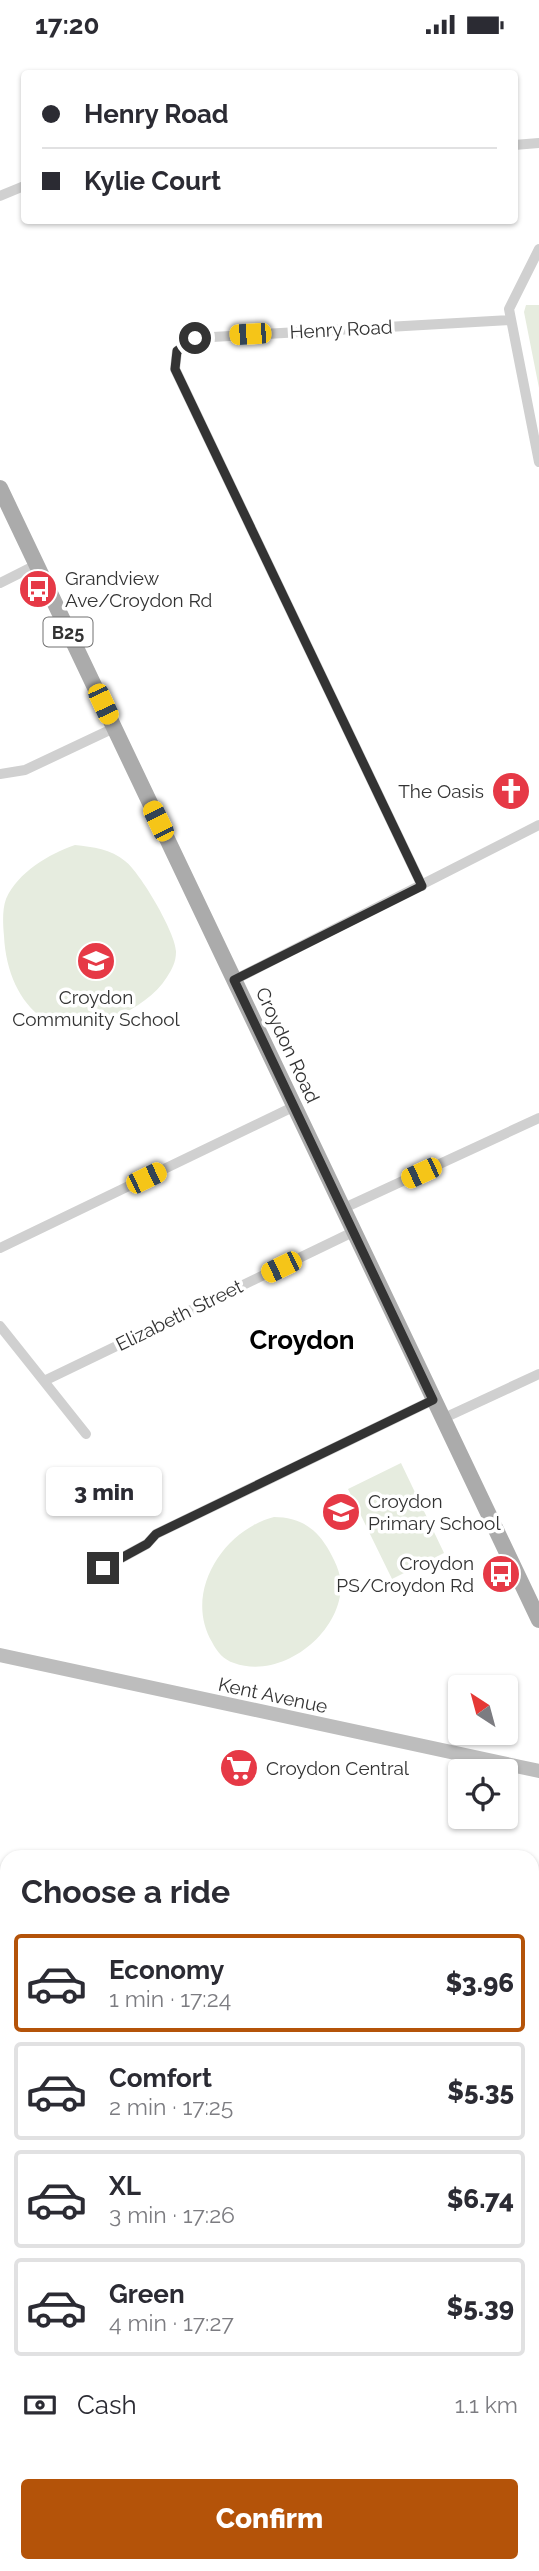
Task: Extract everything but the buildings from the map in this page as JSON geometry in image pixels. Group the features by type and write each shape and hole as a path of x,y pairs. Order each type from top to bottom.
{"main road":[{"name":"Croydon Road","path":"0,488 539,1620"},
{"name":"Kent Avenue","path":"0,1655 539,1771"}],"street":[{"path":"518,145 539,143"},
{"path":"0,196 21,187"},
{"path":"539,249 509,309 539,462"},
{"name":"Henry Road","path":"422,886 175,369 177,351 195,338 510,320"},
{"path":"0,583 36,565"},
{"path":"0,773 26,770 114,728"},
{"path":"234,980 539,825"},
{"path":"0,1248 293,1107"},
{"path":"342,1209 539,1118"},
{"name":"Elizabeth Street","path":"44,1381 353,1232"},
{"path":"0,1326 86,1434"},
{"path":"442,1419 539,1374"},
{"path":"103,1568 147,1544 156,1534 433,1400"}],"shaded area":[{"path":"526,305 539,305 539,388 524,312"},
{"path":"75,845 108,851 132,867 171,932 176,952 167,977 145,1000 118,1017 94,1026 73,1028 54,1024 37,1014 24,999 7,960 3,917 11,889 26,872 55,853"},
{"path":"401,1463 444,1553 392,1579 348,1489"},
{"path":"274,1517 297,1521 316,1533 335,1561 341,1586 338,1604 330,1621 305,1649 288,1659 252,1667 224,1658 216,1649 204,1623 202,1604 205,1584 224,1549 256,1524"}],"place":[{"name":"Grandview Ave/Croydon Rd","path":"38,589"},
{"name":"The Oasis","path":"511,791"},
{"name":"Croydon Community School","path":"96,961"},
{"name":"Croydon Primary School","path":"341,1512"},
{"name":"Croydon PS/Croydon Rd","path":"501,1574"},
{"name":"Croydon Central","path":"239,1768"}],"district":[{"name":"Croydon","path":"302,1340"}],"route":[{"path":"103,1568 147,1544 156,1534 433,1400 234,980 422,886 175,369 177,351 185,342 195,338"}]}
